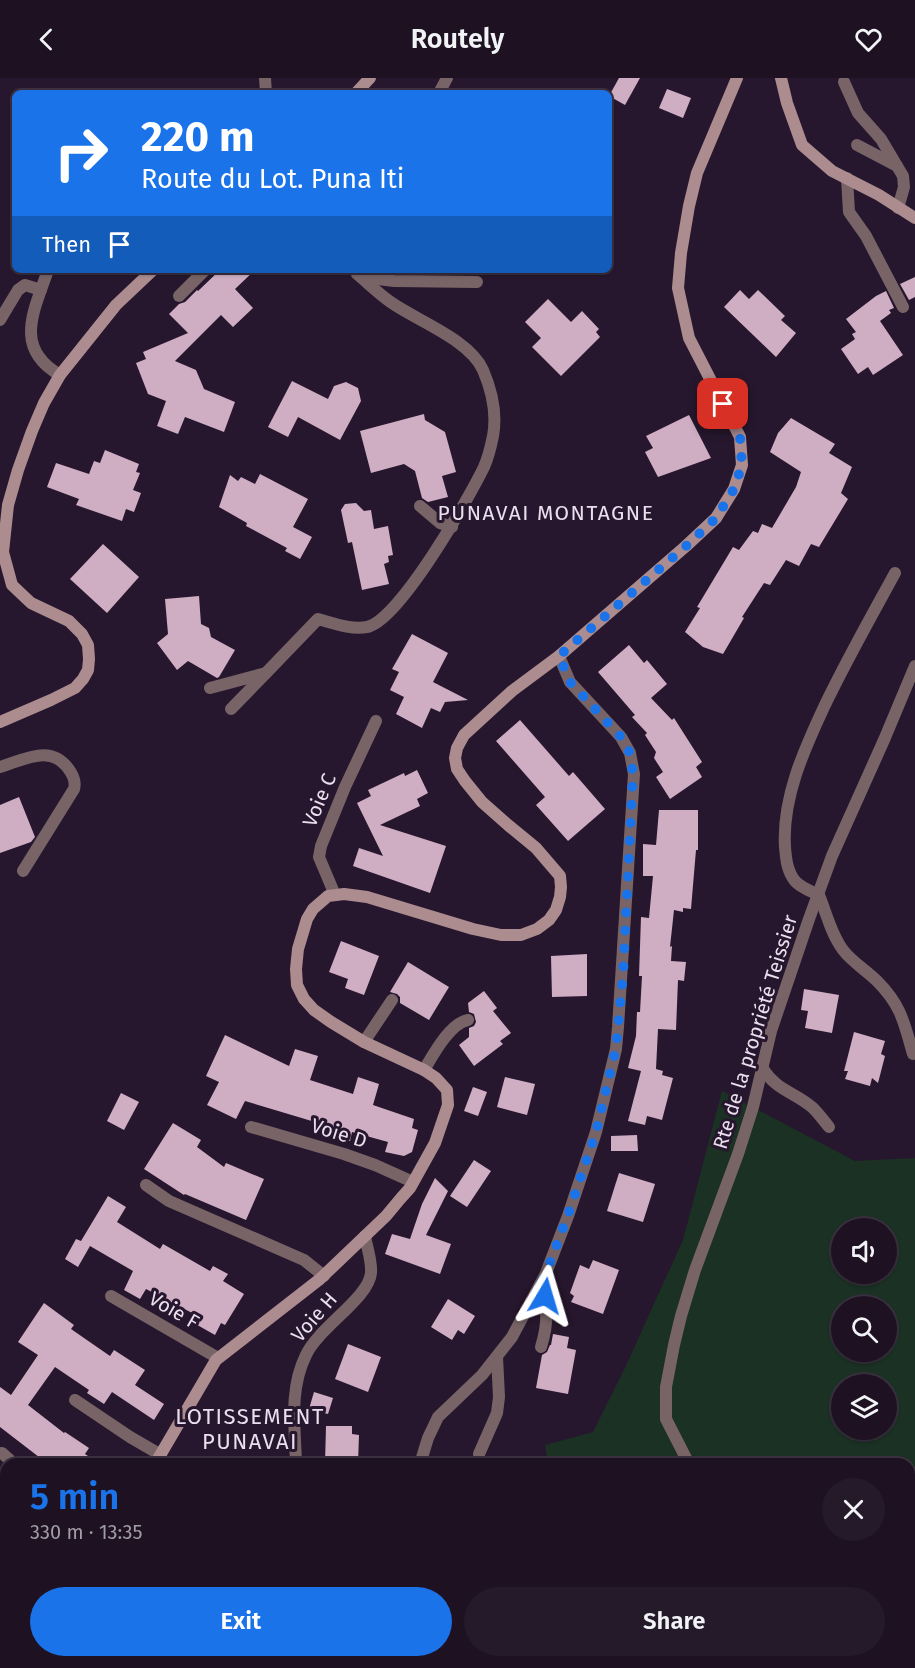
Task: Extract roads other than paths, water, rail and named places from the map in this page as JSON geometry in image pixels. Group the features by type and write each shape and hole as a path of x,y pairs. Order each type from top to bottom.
{"main road":[{"path":"359,90 370,78"},
{"path":"159,1458 218,1358 324,1276 386,1216 413,1182 435,1143 448,1105 447,1090 436,1078 364,1042 330,1022 304,999 297,985 296,969 298,949 307,919 313,909 328,896 344,894 367,897 473,929 501,935 520,935 537,929 549,920 556,910 560,897 560,876 536,848 482,802 465,782 457,769 455,758 457,748 464,735 512,691 559,656 716,518 734,489 742,465 740,437 689,338 678,288 681,252 697,173 737,78"},
{"path":"781,78 802,145 832,171 915,218"},
{"path":"0,722 75,688 88,670 88,645 82,634 69,621 31,603 12,585 3,552 8,505 32,431 60,375 116,305 150,273"}],"street":[{"path":"844,82 858,112 881,139 903,176 904,187 898,208"},
{"path":"857,145 897,166"},
{"path":"847,178 849,212 866,236 903,307"},
{"path":"47,273 30,325 31,342 39,357 51,370 60,375"},
{"path":"179,296 202,273"},
{"path":"358,274 394,281 477,282"},
{"path":"231,709 318,619 353,628 369,627 385,617 420,574 452,526 485,464 493,437 495,414 491,391 482,367 470,351 391,303 358,274"},
{"path":"0,320 18,290 25,285 41,290"},
{"path":"420,506 434,519 452,526"},
{"path":"895,573 839,676 809,739 791,792 785,839 786,861 791,875 797,884 819,895 843,951 877,981 894,1000 903,1018 913,1054"},
{"path":"422,1458 438,1417 482,1375 497,1357 512,1337 542,1282 596,1132 616,1048 623,975 633,774 630,753 621,737 570,682 559,656"},
{"name":"Rte de la propriété Teissier","path":"686,1458 666,1419 666,1387 681,1316 695,1270 738,1154 753,1107 771,1031 832,856 915,666"},
{"path":"210,688 266,673"},
{"name":"Voie C","path":"335,895 319,857 321,846 376,721"},
{"path":"0,767 44,754 58,757 74,777 74,789 23,871"},
{"path":"364,1042 392,1000"},
{"path":"424,1070 452,1029 464,1020 468,1020"},
{"path":"763,1069 778,1087 813,1108 829,1127"},
{"name":"Voie D","path":"251,1127 344,1154 413,1182"},
{"path":"146,1185 169,1201 303,1260 324,1276"},
{"name":"Voie H","path":"296,1458 294,1402 297,1377 307,1352 318,1336 369,1283 371,1273 365,1236"},
{"path":"541,1347 548,1310 542,1282"},
{"name":"Voie F","path":"111,1296 218,1358"},
{"path":"479,1454 497,1413 499,1397 497,1357"},
{"path":"75,1400 130,1437 153,1458"},
{"path":"2,1454 7,1458"}],"district":[{"name":"PUNAVAI MONTAGNE","path":"546,513"},
{"name":"LOTISSEMENT PUNAVAI","path":"250,1428"}]}
